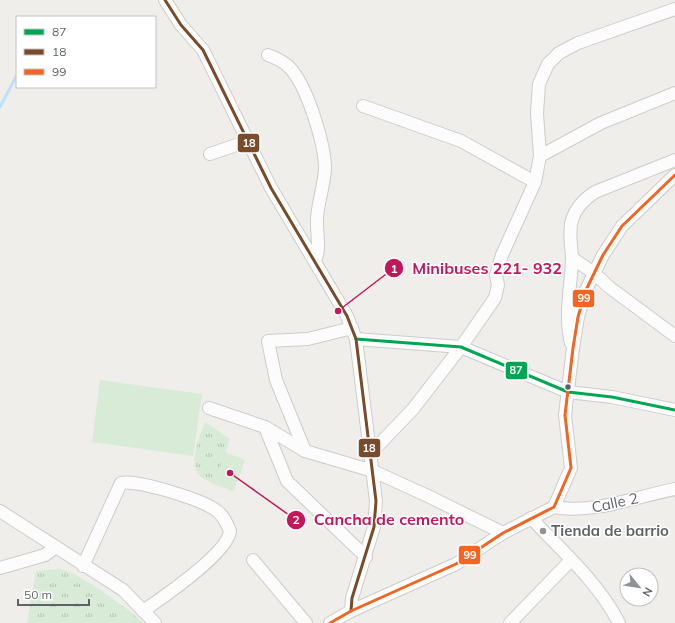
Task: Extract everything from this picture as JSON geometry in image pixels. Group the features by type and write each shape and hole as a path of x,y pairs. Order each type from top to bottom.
{"street":[{"path":"165,0 181,25 204,50 271,188 347,316 354,334 373,472 376,516 366,556 352,598 351,611"},
{"path":"370,454 413,409 461,347 495,298 498,285 496,275 502,255 535,182 540,156 537,113 539,84 548,64 559,54 578,43 675,9"},
{"path":"268,56 284,63 297,77 304,90 320,137 325,169 317,216 318,252 315,260"},
{"path":"540,156 601,123 675,93"},
{"path":"363,106 461,142 535,182"},
{"path":"210,154 248,141"},
{"path":"573,348 568,324 572,258 570,238 572,220 584,200 595,192 619,181 675,160"},
{"path":"331,623 351,611 456,564 503,533 554,507 571,468 565,415 573,348 581,305 594,273 622,226 675,175"},
{"path":"572,258 594,273 609,287 675,336"},
{"path":"305,451 276,380 268,341 308,339 354,334 461,347 568,392 612,398 675,410"},
{"path":"209,408 265,427 305,451 373,472 430,497 503,533"},
{"path":"265,427 287,481 366,556"},
{"path":"83,566 120,483 137,484 166,490 204,503 218,511 224,518 230,531 227,543 181,584 143,611"},
{"name":"Calle 2","path":"554,507 570,510 587,509 675,489"},
{"path":"0,511 83,566 123,590 155,623"},
{"path":"531,518 605,601 618,623"},
{"path":"0,568 46,555 56,547"},
{"path":"253,560 306,623"},
{"path":"514,622 570,560"}],"green space":[{"path":"100,380 202,394 193,456 92,442"},
{"path":"205,422 230,439 215,485 199,475 195,463 196,448"},
{"path":"225,452 245,460 234,491 215,485"},
{"path":"59,569 67,571 90,583 127,609 143,623 27,623 36,571"}],"waterway":[{"path":"0,107 16,77"}],"transit line":[{"name":"18","path":"165,0 181,25 203,50 271,188 347,316 356,339 376,501 374,527 352,598 351,611"},
{"name":"99","path":"330,623 351,611 456,564 503,533 554,507 571,468 565,415 578,317 586,290 603,255 622,226 675,175"},
{"name":"87","path":"356,339 461,347 568,392 612,397 675,410"}],"place":[{"name":"Minibuses 221- 932","path":"338,311"},
{"name":"Cancha de cemento","path":"230,473"},
{"name":"Tienda de barrio","path":"543,531"}]}
